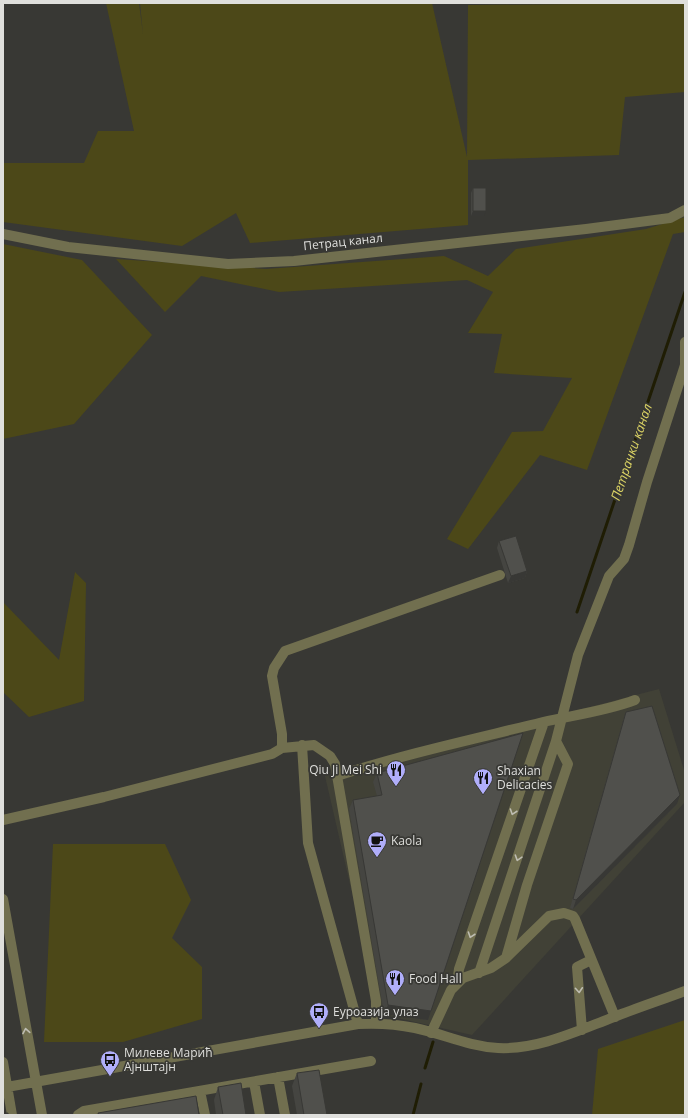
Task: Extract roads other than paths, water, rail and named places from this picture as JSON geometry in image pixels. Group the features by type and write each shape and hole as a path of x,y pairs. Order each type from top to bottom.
{"street":[{"name":"Петрац канал","path":"3,234 68,246 228,264 294,261 586,229 670,218 685,210"},
{"path":"479,973 556,741 578,655 609,576 624,559 629,545 647,482 685,366 685,342"},
{"path":"282,748 282,734 272,676 274,668 285,651 500,576"},
{"path":"337,776 368,766 544,722 618,706 635,700"},
{"path":"457,983 459,969 544,722"},
{"path":"506,958 527,885 568,764 556,741"},
{"path":"302,745 308,843 358,1024"},
{"path":"3,820 104,797 272,754 282,748 314,745 330,756 335,764 376,1001 376,1023"},
{"path":"3,899 42,1115"},
{"path":"431,1033 451,990 457,983 463,978 491,968 506,958 544,920 556,914 564,913 575,918 615,1017"},
{"path":"582,1030 577,967 591,960"},
{"path":"7,1087 358,1024 376,1023 417,1028 467,1044 499,1048 522,1046 542,1042 582,1030 685,991"},
{"path":"78,1115 84,1111 372,1061"},
{"path":"3,1062 12,1115"},
{"path":"278,1077 285,1115"},
{"path":"254,1082 260,1115"},
{"path":"200,1091 205,1115"}],"waterway":[{"name":"Петрачки канал","path":"577,612 685,292"},
{"name":"Петрачки канал","path":"425,1068 433,1042"},
{"name":"Петрачки канал","path":"413,1115 421,1084"}],"place":[{"name":"Qiu Ji Mei Shi","path":"396,787"},
{"name":"Shaxian Delicacies","path":"483,795"},
{"name":"Kaola","path":"377,858"},
{"name":"Food Hall","path":"395,996"},
{"name":"Еуроазија улаз","path":"319,1029"},
{"name":"Милеве Марић Ајнштајн","path":"110,1077"}]}
